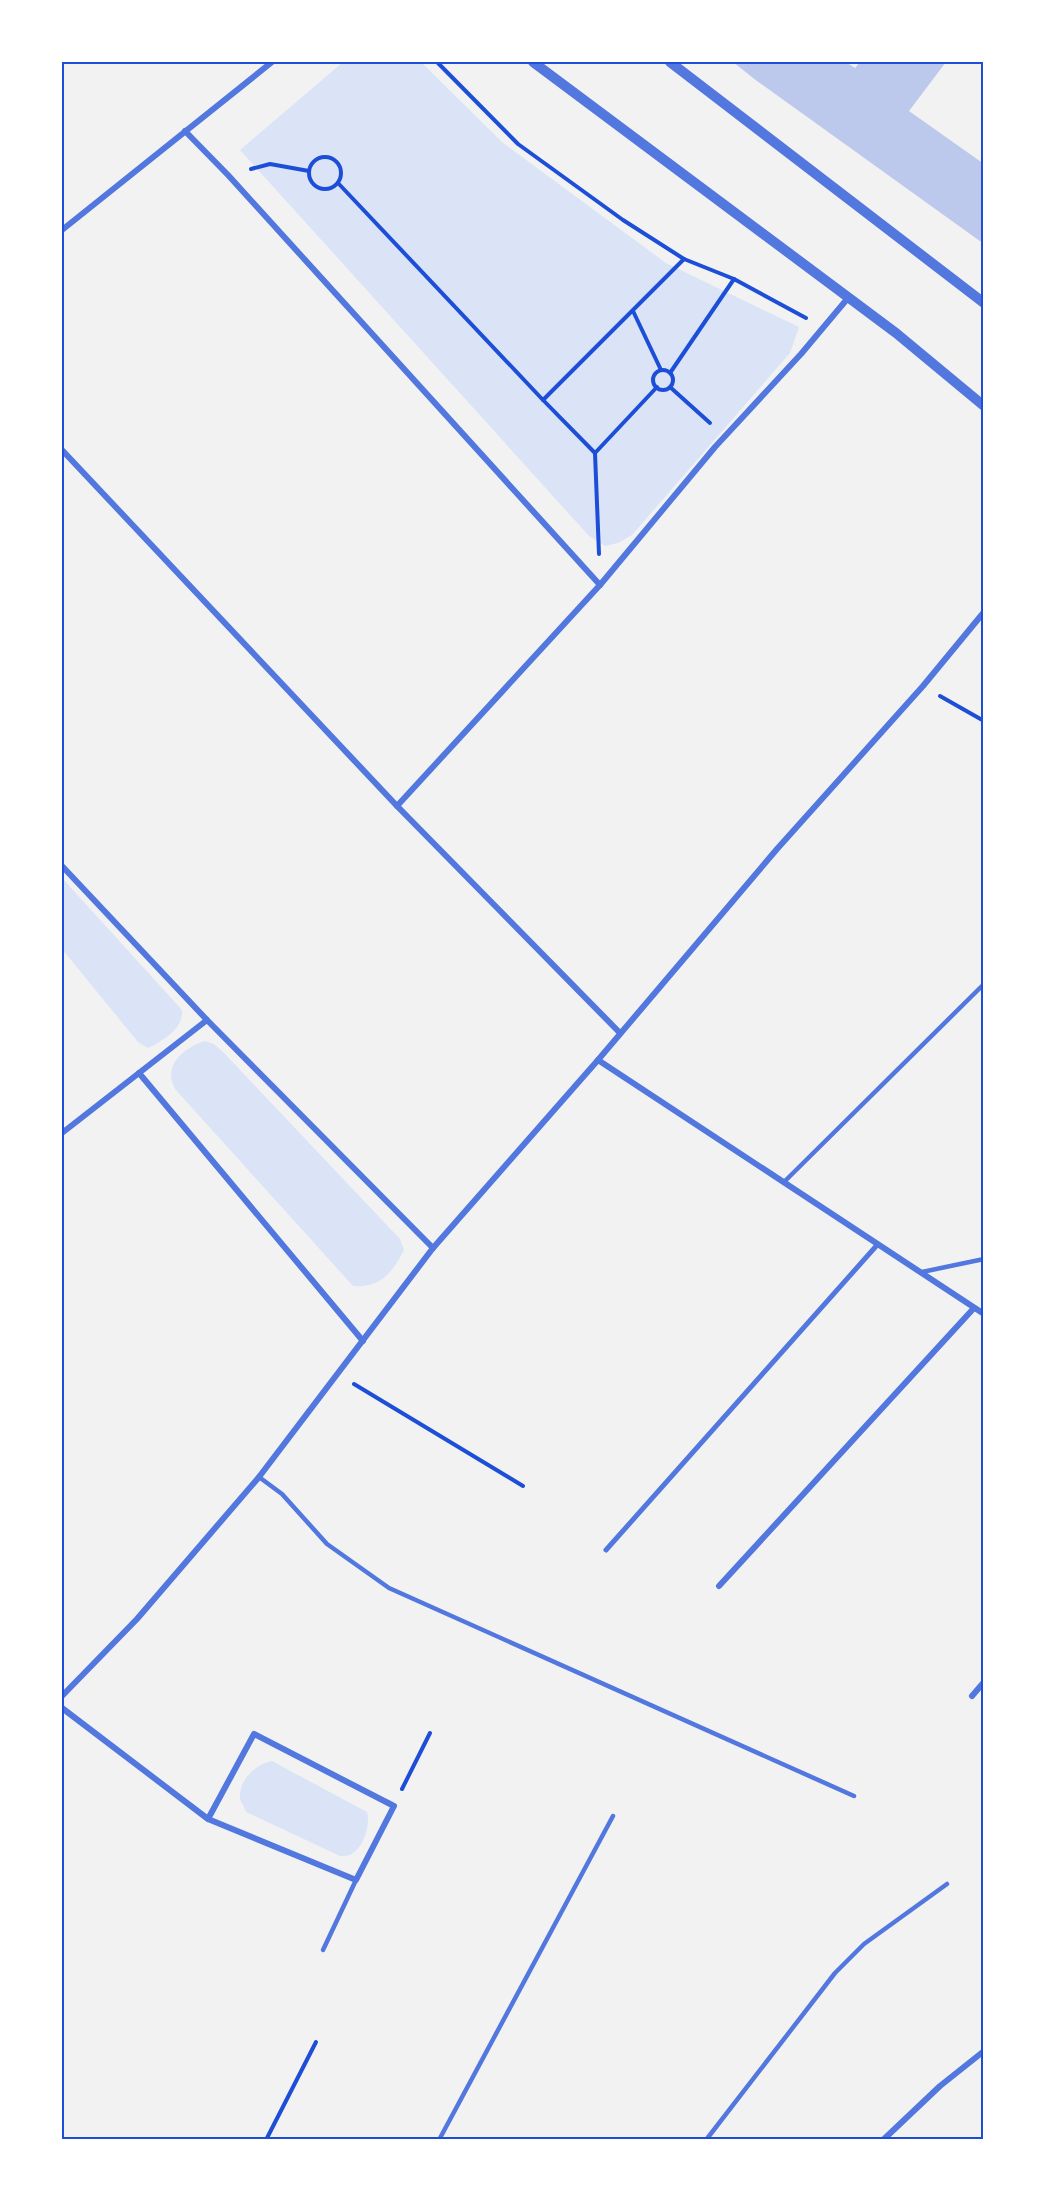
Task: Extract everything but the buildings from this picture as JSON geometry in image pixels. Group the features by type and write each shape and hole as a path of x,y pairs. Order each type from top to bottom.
{"street":[{"path":"62,230 272,62"},
{"path":"533,62 896,333 984,406"},
{"path":"670,62 984,303"},
{"path":"185,131 228,175 600,585"},
{"path":"397,806 600,585 715,447 801,354 848,297"},
{"path":"62,450 397,806 620,1033"},
{"path":"62,1696 136,1619 259,1477 433,1248 598,1060 777,849 923,686 984,612"},
{"path":"62,866 207,1020 433,1248"},
{"path":"62,1133 207,1020"},
{"path":"598,1060 984,1314"},
{"path":"139,1073 363,1341"},
{"path":"606,1550 878,1244"},
{"path":"719,1586 974,1308"},
{"path":"972,1696 984,1682"},
{"path":"62,1708 208,1819 356,1880 394,1806 255,1734 208,1819"},
{"path":"883,2139 940,2086 984,2051"}],"lane":[{"path":"784,1182 984,984"},
{"path":"921,1272 984,1259"},
{"path":"259,1477 282,1494 327,1544 389,1588 854,1796"},
{"path":"439,2139 613,1816"},
{"path":"323,1950 356,1880"},
{"path":"706,2139 835,1973 864,1944 947,1884"}],"path":[{"path":"437,62 518,144 623,220 684,260 734,279 807,319 801,354"},
{"path":"323,156 333,159 341,167 341,178 329,189 319,189 311,181 309,171 313,161 323,156"},
{"path":"228,175 270,164 309,171"},
{"path":"338,183 595,453 600,585"},
{"path":"543,400 684,260"},
{"path":"670,373 734,279"},
{"path":"633,311 661,370 670,373 673,378 670,387 664,390 654,383 654,376 661,370"},
{"path":"595,453 657,387"},
{"path":"670,387 709,421 715,447"},
{"path":"923,686 984,721"},
{"path":"338,1375 523,1486"},
{"path":"394,1806 430,1733"},
{"path":"266,2139 316,2042"}],"shaded area":[{"path":"343,62 421,62 502,142 666,263 799,327 790,353 632,535 618,543 605,546 589,536 240,150"},
{"path":"62,878 182,1010 180,1023 160,1042 148,1048 138,1042 62,949"},
{"path":"205,1041 214,1044 224,1053 400,1239 404,1250 395,1266 378,1282 353,1286 175,1089 171,1076 175,1062 188,1049"},
{"path":"272,1761 367,1812 368,1824 365,1836 355,1852 340,1856 246,1812 240,1799 245,1779 254,1769"}]}
